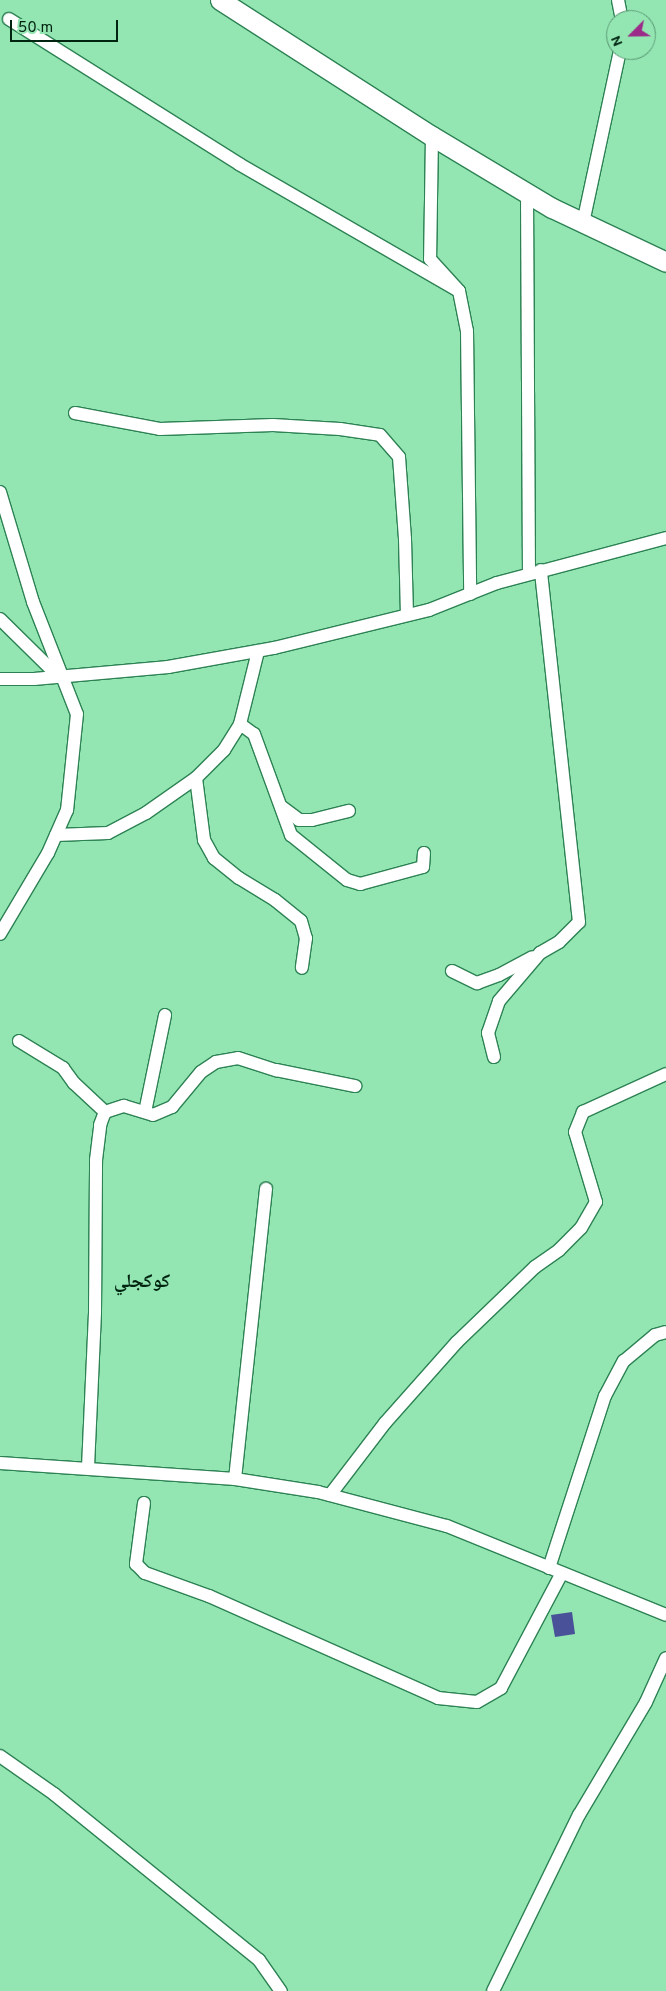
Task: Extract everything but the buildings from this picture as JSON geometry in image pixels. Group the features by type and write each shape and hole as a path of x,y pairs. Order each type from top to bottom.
{"street":[{"path":"220,0 432,136 527,194 552,208 666,262"},
{"path":"9,19 239,164 459,291"},
{"path":"583,223 618,60"},
{"path":"432,136 430,259 459,291 467,331 470,594"},
{"path":"452,972 477,983 499,975 559,942 579,922 535,572 527,194"},
{"path":"76,413 160,429 273,425 340,429 380,435 399,458 405,539 407,615"},
{"path":"0,492 16,540 33,602 77,714 67,810 48,853 0,934"},
{"path":"0,679 61,677 168,667 258,651 429,610 535,572 666,538"},
{"path":"0,619 61,677"},
{"path":"56,835 108,833 146,813 196,778 224,750 240,724 258,651"},
{"path":"240,724 254,734 292,835 347,880 360,884 424,868 424,853"},
{"path":"196,778 204,840 214,858 239,878 275,900 301,921 306,938 302,968"},
{"path":"282,807 298,820 312,820 350,811"},
{"path":"494,1057 488,1033 499,1000 540,953"},
{"path":"145,1112 165,1014"},
{"path":"19,1041 63,1068 74,1083 105,1112"},
{"path":"105,1112 124,1106 153,1115 172,1106 201,1072 216,1062 238,1058 276,1070 355,1086"},
{"path":"330,1495 385,1423 457,1342 535,1267 559,1250 581,1228 596,1202 575,1132 582,1112 666,1074"},
{"path":"88,1467 95,1312 96,1160 100,1126 105,1112"},
{"path":"235,1479 266,1189"},
{"path":"549,1568 605,1396 624,1361 655,1335 666,1332"},
{"path":"0,1463 88,1467 235,1479 330,1495 447,1526 666,1615"},
{"path":"144,1503 136,1564 145,1574 209,1596 438,1698 477,1702 501,1688 562,1573"},
{"path":"493,1991 580,1815 646,1702 666,1658"},
{"path":"0,1756 54,1794 259,1960 281,1991"}],"district":[{"name":"كوكجلي","path":"142,1283"}]}
